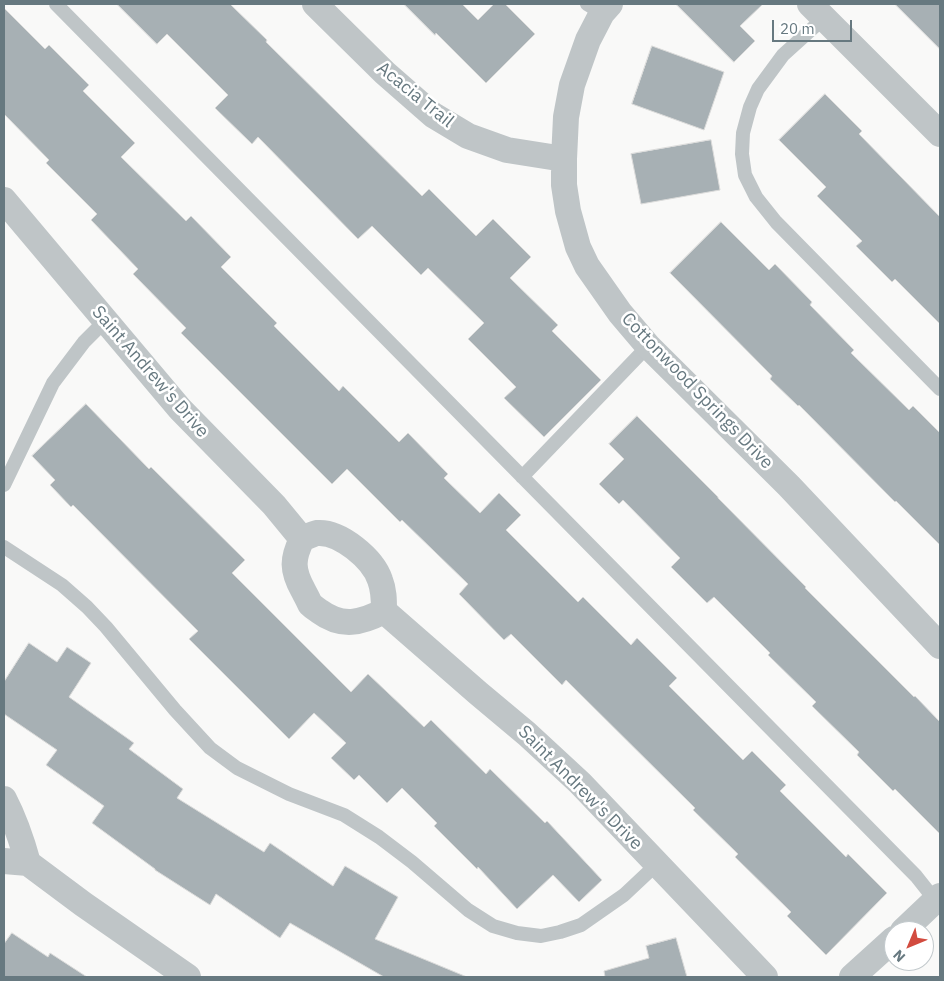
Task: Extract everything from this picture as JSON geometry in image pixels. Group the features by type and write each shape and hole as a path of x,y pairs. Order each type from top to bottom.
{"street":[{"name":"Acacia Trail","path":"315,4 385,73 440,119 468,136 508,150 564,159"},
{"name":"Cottonwood Springs Drive","path":"599,7 572,85 566,117 564,159 564,184 568,211 578,247 587,266 620,312 648,346 790,486 940,646"},
{"path":"817,11 940,134"},
{"name":"Saint Andrew's Drive","path":"4,200 180,409 274,505 302,539"},
{"path":"316,533 331,535 359,552 371,563 380,578 384,594 384,611 370,619 345,622 326,616 311,605 297,579 295,568 296,552 302,539 316,533"},
{"name":"Saint Andrew's Drive","path":"384,611 534,740 580,783 765,977"},
{"path":"4,799 21,838 16,862 83,904 188,977"},
{"path":"914,921 938,898"},
{"path":"852,977 884,948"}],"lane":[{"path":"56,4 938,898"},
{"path":"817,11 758,89 743,133 742,154 745,175 756,197 776,222 940,389"},
{"path":"4,484 53,382 84,342 105,321"},
{"path":"522,477 648,346"},
{"path":"4,547 62,585 87,607 210,748 236,768 289,794 344,815 379,837 412,862 468,910 493,926 517,933 541,936 581,925 624,895 657,864"}],"building":[{"path":"117,4 230,4 422,196 429,189 476,236 493,219 531,257 510,278 558,325 552,331 601,380 544,437 504,398 516,387 468,339 484,323 428,268 421,275 372,226 358,239 258,137 252,144 215,108 228,95 167,34 157,44"},
{"path":"404,4 462,4 478,20 494,4 505,4 535,34 486,83"},
{"path":"676,4 763,4 740,26 755,41 734,62"},
{"path":"895,4 940,4 940,49"},
{"path":"4,8 45,49 49,45 89,85 83,91 135,143 121,157 186,221 191,216 231,257 221,267 277,323 274,326 339,391 343,386 399,442 408,433 448,474 444,478 480,513 499,493 521,515 506,530 578,602 583,597 631,645 637,638 677,678 669,686 743,760 752,751 786,785 780,791 846,857 848,854 887,893 826,955 787,916 791,912 735,857 738,854 693,810 695,808 566,680 562,685 511,634 504,640 459,594 468,584 402,520 400,522 347,469 332,484 181,333 186,328 133,274 138,269 91,220 97,214 46,163 49,160 4,114"},
{"path":"652,46 724,72 704,130 632,104"},
{"path":"825,94 862,131 859,134 940,217 940,324 895,279 892,282 856,246 862,241 817,196 826,187 779,140"},
{"path":"711,140 720,190 641,204 631,154"},
{"path":"721,222 769,270 775,264 812,302 810,305 854,350 851,353 909,410 913,406 940,433 940,545 799,405 770,379 772,376 670,273"},
{"path":"86,404 149,469 151,467 245,560 232,573 351,692 368,674 424,727 431,720 486,774 490,769 545,823 547,821 602,880 579,902 553,875 517,909 478,867 477,869 434,826 437,823 402,788 387,803 359,775 354,780 331,758 346,743 314,713 289,739 189,639 198,631 73,505 71,507 50,485 55,480 32,456"},
{"path":"637,416 805,588 940,722 940,834 895,789 893,791 857,755 859,752 812,706 816,702 768,655 770,653 714,597 707,603 671,567 680,558 623,500 619,504 599,484 624,459 609,444"},
{"path":"29,643 57,662 67,647 91,663 69,697 134,743 129,749 183,789 177,798 264,852 270,843 333,886 345,866 398,897 375,939 467,977 384,977 290,923 280,938 216,894 210,905 155,870 92,823 104,806 46,765 57,750 4,714 4,682"},
{"path":"12,933 48,957 50,953 87,977 4,977 4,944"},
{"path":"676,938 687,977 605,977 604,971 649,958 646,946"}]}
